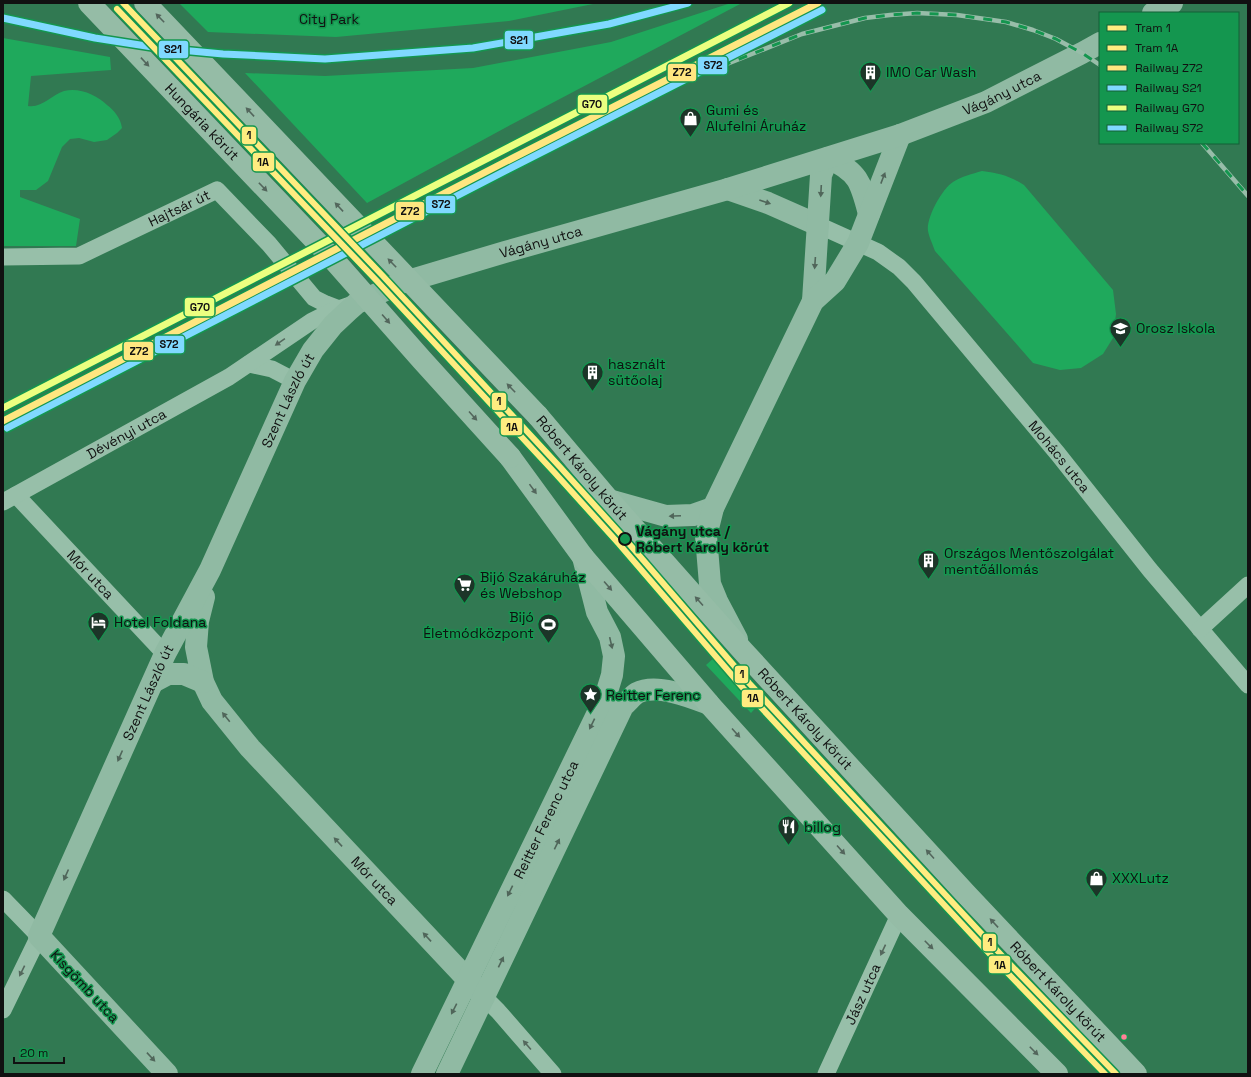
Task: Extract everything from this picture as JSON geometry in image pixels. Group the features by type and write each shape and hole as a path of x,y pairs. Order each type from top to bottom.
{"main road":[{"name":"Hungária körút","path":"89,3 332,258 510,457 583,557"},
{"name":"Róbert Károly körút","path":"145,3 538,416 609,500 743,651 966,894 1136,1074"},
{"path":"583,557 710,704 899,915 1057,1074"}],"street":[{"path":"1155,12 1172,3"},
{"name":"Vágány utca","path":"348,306 401,283 728,189 900,135 986,102 1082,53 1099,43"},
{"path":"743,651 717,601 710,584 706,536 713,508 813,301 835,281 858,243 900,135"},
{"path":"813,301 822,175 828,158 841,164 850,171 860,183 869,214"},
{"path":"728,189 768,203 858,243"},
{"name":"Hajtsár út","path":"3,257 79,256 217,190 269,244 314,298 326,304 348,306"},
{"name":"Mohács utca","path":"858,243 878,252 899,267 914,282 1058,454 1150,570 1248,685"},
{"path":"312,321 315,309 314,298"},
{"name":"Dévényi utca","path":"10,498 229,377 312,321 348,306"},
{"name":"Szent László út","path":"3,1010 39,936 165,654 210,570 295,381 310,355 348,306"},
{"path":"249,364 272,369 295,381"},
{"name":"Mór utca","path":"10,498 165,654"},
{"path":"609,500 666,516 693,516 713,508"},
{"name":"Reitter Ferenc utca","path":"422,1074 605,698 612,675 614,656 610,637 597,612 583,557"},
{"name":"Mór utca","path":"210,570 198,621 196,647 203,682 212,701 250,748 468,981 498,1011 553,1074"},
{"path":"1200,629 1248,586"},
{"path":"153,682 168,674 184,674 203,682"},
{"name":"Reitter Ferenc utca","path":"447,1074 624,706 638,693 654,689 679,693 710,704"},
{"name":"Kisgömb utca","path":"3,899 167,1074"},
{"name":"Jász utca","path":"826,1074 899,915"}],"green space":[{"name":"City Park","path":"179,3 598,3 509,21 336,37 208,32"},
{"path":"731,3 742,3 503,129 367,203 245,73 325,76 473,68 611,42"},
{"path":"3,38 110,57 111,70 31,76 28,106 43,103 64,91 82,91 93,95 110,107 119,118 122,128 107,140 94,142 79,138 70,139 62,147 48,181 36,190 20,190 20,197 80,219 76,246 3,246"},
{"path":"982,171 1004,175 1024,185 1113,290 1116,314 1113,338 1103,354 1081,368 1060,370 1033,363 935,251 928,231 928,225 932,212 940,197 956,180"},
{"path":"716,656 759,704 751,713 706,665"}],"railway":[{"path":"722,66 802,34 865,18 917,13 957,15 1006,22 1056,39 1099,64"},
{"path":"1203,144 1248,196"}],"tram line":[{"name":"1","path":"123,3 382,275 625,539 749,683 1005,959 1116,1074"},
{"name":"1A","path":"117,9 376,280 619,544 743,688 999,964 1105,1074"}],"rail line":[{"name":"S21","path":"3,18 95,38 159,48 223,54 325,59 473,48 609,24 688,3"},
{"name":"G70","path":"3,408 789,3"},
{"name":"Z72","path":"3,421 503,163 818,3"},
{"name":"S72","path":"7,428 507,170 822,10"}],"place":[{"name":"IMO Car Wash","path":"871,92"},
{"name":"Gumi és Alufelni Áruház","path":"691,138"},
{"name":"Orosz Iskola","path":"1120,348"},
{"name":"használt sütőolaj","path":"593,392"},
{"name":"Vágány utca / Róbert Károly körút","path":"625,539"},
{"name":"Országos Mentőszolgálat mentőállomás","path":"929,580"},
{"name":"Bijó Szakáruház és Webshop","path":"465,604"},
{"name":"Hotel Foldana","path":"98,642"},
{"name":"Bijó Életmódközpont","path":"549,644"},
{"name":"Reitter Ferenc","path":"590,714"},
{"name":"billog","path":"788,846"},
{"name":"XXXLutz","path":"1097,898"}]}
